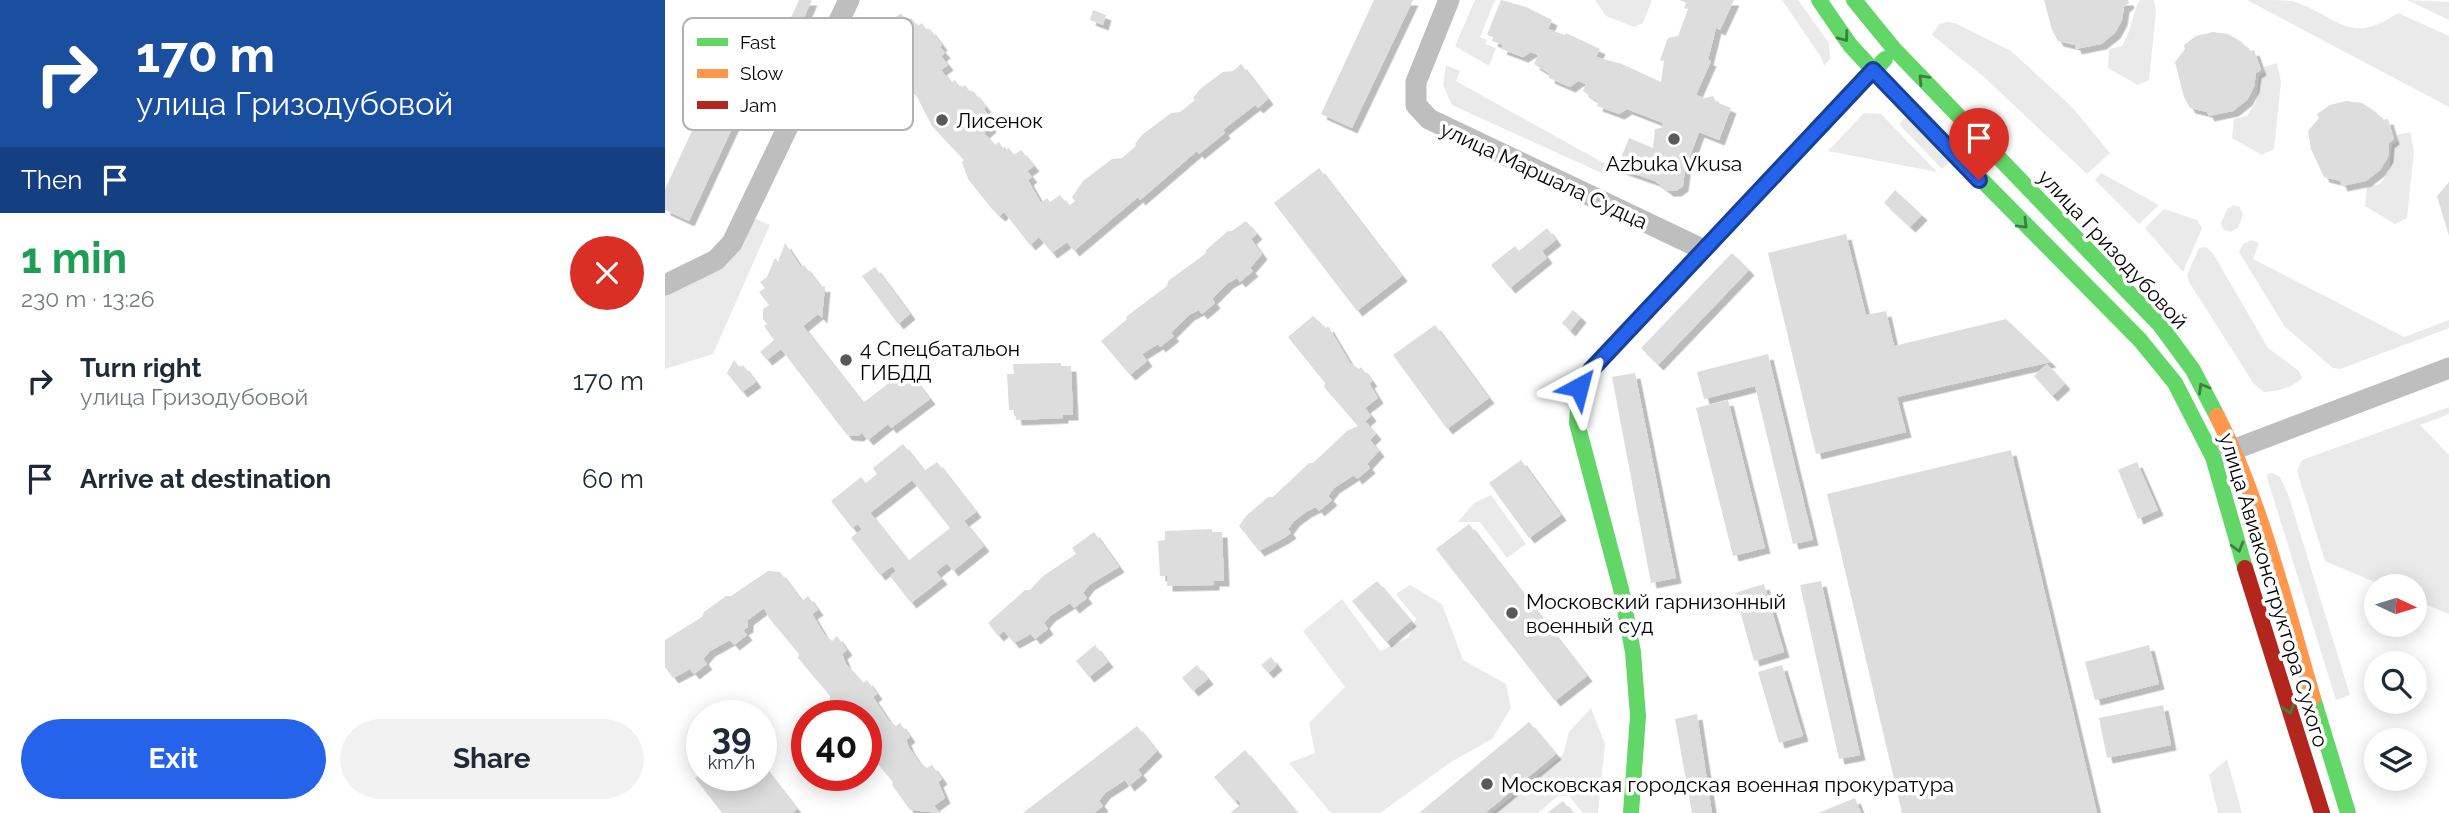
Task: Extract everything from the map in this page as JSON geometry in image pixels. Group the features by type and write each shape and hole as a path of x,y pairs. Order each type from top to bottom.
{"street":[{"path":"840,18 849,0"},
{"name":"улица Маршала Судца","path":"1449,0 1416,82 1416,104 1429,119 1702,249"},
{"name":"улица Гризодубовой","path":"1819,0 1850,45 1873,70 2140,340 2175,383"},
{"name":"улица Гризодубовой","path":"1854,0 1894,50 2160,325 2193,370 2234,449"},
{"path":"1631,813 1639,711 1633,648 1574,407 1579,387 1591,370 1702,249 1894,50"},
{"path":"665,285 716,260 732,243 786,130"},
{"path":"2213,457 2449,368"},
{"name":"улица Авиаконструктора Сухого","path":"2175,383 2213,457 2254,599 2322,813"},
{"name":"улица Авиаконструктора Сухого","path":"2234,449 2261,526 2348,813"}],"shaded area":[{"path":"1475,0 1495,0 1480,37 1487,40 1485,44 1496,48 1489,66 1455,46"},
{"path":"1595,0 1652,0 1643,23 1634,27 1606,16"},
{"path":"1782,0 1798,0 1829,43 1830,59 1824,66 1821,57"},
{"path":"2140,0 2154,0 2156,12 2149,80 2138,85 2108,68 2109,49 2122,46"},
{"path":"2247,0 2292,1 2355,28 2367,28 2398,13 2449,36 2449,107"},
{"path":"2407,0 2449,2 2449,20"},
{"path":"1955,23 2011,51 2072,107 2110,153 2087,174 1985,78 1932,35 1939,24"},
{"path":"2277,63 2281,82 2274,149 2262,155 2232,138 2234,119 2247,116 2256,102 2259,76 2265,72 2264,67"},
{"path":"1446,65 1460,71 1456,81 1609,166 1606,175 1452,105 1443,85"},
{"path":"1864,113 1881,114 1937,172 1828,151"},
{"path":"1908,115 1952,159 1942,169 1899,124"},
{"path":"2410,132 2414,151 2407,218 2395,224 2365,206 2367,187 2380,184 2389,171 2392,145 2398,141 2397,135"},
{"path":"2101,173 2159,205 2139,224 2095,180"},
{"path":"2234,205 2240,207 2243,215 2238,228 2230,232 2223,229 2221,223 2228,208"},
{"path":"2164,209 2197,220 2202,228 2183,272 2145,228"},
{"path":"753,218 770,225 713,354 665,369 665,292"},
{"path":"2251,240 2259,243 2253,259 2404,337 2449,320 2449,328 2340,369 2333,368 2285,327 2239,252 2243,244"},
{"path":"2206,247 2214,255 2268,348 2299,371 2302,378 2294,384 2264,392 2254,384 2189,282 2187,275 2199,248"},
{"path":"2449,407 2449,414 2420,425 2449,455 2449,614 2427,605 2427,574 2364,574 2364,578 2325,561 2297,471 2302,460"},
{"path":"2273,473 2280,477 2288,494 2350,695 2336,700 2268,481 2267,474"},
{"path":"1491,495 1526,544 1507,558 1480,522 1458,522 1474,503"},
{"path":"1410,585 1442,604 1463,660 1506,684 1511,708 1492,739 1451,762 1380,813 1331,813 1289,763 1315,753 1309,723 1345,687 1303,631 1342,599 1380,651 1409,637 1416,619 1396,594"},
{"path":"1591,708 1605,744 1598,813 1583,813 1569,796 1558,796 1538,813 1492,813 1563,755 1569,732"},
{"path":"2227,759 2242,813 2218,813 2209,775"}],"building":[{"path":"799,0 812,0 804,18 791,18"},
{"path":"1374,0 1413,0 1352,128 1321,114"},
{"path":"1501,0 1526,7 1552,20 1548,29 1565,35 1566,33 1600,49 1596,57 1622,64 1661,82 1664,61 1660,60 1668,38 1678,36 1688,9 1684,8 1686,3 1680,0 1734,0 1720,30 1716,28 1708,60 1711,61 1696,95 1705,98 1713,96 1716,102 1731,108 1719,140 1699,132 1685,170 1683,186 1676,191 1668,191 1655,181 1617,168 1629,138 1653,148 1655,129 1661,128 1663,123 1627,109 1619,114 1597,106 1598,102 1583,91 1586,84 1578,81 1570,87 1549,78 1550,74 1534,64 1538,55 1531,52 1523,57 1501,49 1503,45 1492,41 1493,37 1487,35"},
{"path":"2044,0 2128,0 2129,3 2124,7 2122,20 2115,33 2101,44 2076,49 2075,45 2058,41 2052,30"},
{"path":"1093,10 1106,15 1103,25 1090,20"},
{"path":"913,20 918,26 922,23 927,30 930,29 942,45 940,47 945,53 941,56 948,65 941,70 951,83 955,80 961,88 965,85 986,107 984,109 988,115 985,118 991,127 984,133 995,145 999,142 1005,151 1009,148 1014,155 1021,150 1034,166 1027,171 1032,177 1028,180 1041,203 1047,198 1050,202 1060,195 1069,206 1075,201 1072,197 1083,181 1112,159 1122,158 1136,146 1142,135 1171,113 1180,112 1195,100 1193,98 1200,89 1223,72 1233,71 1241,64 1268,99 1258,108 1255,105 1223,130 1225,133 1199,154 1197,151 1140,200 1138,197 1074,251 1067,242 1052,253 1039,237 1030,245 1004,212 1000,216 992,209 968,179 962,162 964,160 932,126 913,92"},
{"path":"2213,32 2228,34 2242,42 2249,51 2254,50 2261,70 2256,73 2254,87 2247,100 2233,111 2209,116 2207,112 2190,108 2184,97 2175,62 2185,49 2184,45 2196,36"},
{"path":"2346,101 2362,103 2376,112 2382,120 2388,119 2394,139 2389,143 2388,157 2380,170 2366,181 2342,186 2340,181 2324,177 2311,149 2308,131 2319,118 2317,114 2330,105"},
{"path":"692,130 731,130 689,221 665,210 665,189"},
{"path":"1319,168 1402,276 1357,311 1274,203"},
{"path":"2449,182 2449,236 2437,196"},
{"path":"1895,190 1922,215 1910,227 1884,203"},
{"path":"1246,221 1257,234 1251,239 1262,254 1250,268 1253,271 1240,282 1237,278 1228,283 1212,299 1215,303 1202,314 1199,310 1189,315 1171,333 1174,336 1160,347 1158,344 1142,354 1147,361 1130,375 1101,341 1126,320 1127,316 1167,286 1168,281 1205,254 1207,249 1228,231"},
{"path":"1547,228 1556,240 1542,251 1547,258 1510,288 1491,265 1515,246 1519,251"},
{"path":"1846,234 1866,315 1886,311 1894,346 2006,319 2051,362 1897,397 1906,432 1816,454 1768,253"},
{"path":"785,243 801,267 804,265 821,287 825,286 822,318 818,314 803,326 863,403 898,376 903,382 912,376 930,399 891,428 888,424 868,440 862,433 858,436 847,435 781,349 767,360 760,352 774,340 764,326 767,324 763,319 763,309 769,305 759,292 765,288 760,282 767,277 775,258 778,262"},
{"path":"1732,253 1749,270 1658,365 1641,348"},
{"path":"875,267 910,314 898,324 862,276"},
{"path":"1573,310 1581,317 1570,331 1562,323"},
{"path":"1313,316 1326,328 1328,326 1350,363 1359,369 1361,367 1372,381 1369,383 1378,398 1365,408 1371,416 1365,421 1376,434 1370,440 1379,451 1367,464 1370,468 1357,479 1354,475 1334,488 1328,496 1332,500 1319,511 1316,507 1306,512 1288,529 1291,533 1259,551 1239,526 1246,516 1268,497 1273,497 1347,431 1358,426 1324,387 1325,383 1288,337"},
{"path":"1435,325 1489,398 1447,429 1393,355"},
{"path":"1768,354 1813,540 1793,544 1755,386 1704,399 1697,372"},
{"path":"734,360 740,368 743,365 756,382 742,392 727,373"},
{"path":"1061,363 1061,366 1071,366 1073,415 1063,415 1063,418 1016,420 1015,410 1009,410 1007,374 1014,374 1013,364"},
{"path":"2047,364 2065,384 2052,396 2034,376"},
{"path":"1635,373 1676,578 1651,583 1612,377"},
{"path":"1728,400 1765,548 1733,556 1696,408"},
{"path":"903,444 924,471 937,462 976,512 964,521 984,546 953,571 947,563 936,572 942,579 911,603 890,576 896,571 892,566 880,575 851,538 862,529 858,524 852,528 831,501 861,477 866,483 877,474 873,468","holes":["912,480 950,528 908,561 870,513"]},
{"path":"2011,450 2097,813 1902,813 1827,494"},
{"path":"1521,460 1561,515 1529,538 1489,483"},
{"path":"2137,462 2158,510 2138,519 2118,470"},
{"name":"Московский гарнизонный военный суд","path":"1469,524 1587,676 1555,701 1436,549"},
{"path":"1212,529 1212,532 1222,532 1224,581 1214,581 1214,585 1167,586 1167,576 1160,576 1158,541 1165,540 1165,531"},
{"path":"1094,532 1119,567 1089,585 1083,593 1087,598 1074,608 1070,603 1050,616 1044,623 1048,629 1035,639 1031,634 1014,643 1004,631 998,636 988,623 1025,590 1030,590 1043,576 1076,554 1072,548"},
{"path":"768,571 780,572 802,601 808,596 818,610 812,614 824,634 832,641 837,636 847,650 842,654 846,664 863,683 867,680 877,694 873,697 875,700 830,700 830,696 798,658 799,654 764,608 748,620 748,627 743,630 747,635 734,645 730,640 710,651 703,659 707,664 694,674 690,669 673,678 665,667 665,640 702,617 704,612 726,596 731,596"},
{"path":"1377,581 1411,621 1386,642 1352,601"},
{"path":"1821,581 1860,755 1839,759 1800,585"},
{"path":"1764,584 1784,652 1754,661 1735,593"},
{"path":"1095,645 1108,662 1089,677 1076,661"},
{"path":"2149,645 2159,684 2095,700 2085,662"},
{"path":"1271,657 1277,665 1268,673 1261,665"},
{"path":"1197,665 1208,679 1193,691 1182,678"},
{"path":"1782,665 1803,736 1779,743 1758,672"},
{"path":"2163,705 2171,745 2107,758 2099,718"},
{"path":"882,710 896,726 900,723 910,737 906,740 909,748 919,762 927,768 932,765 942,779 938,782 945,798 934,806 940,813 910,810 892,785 893,782 882,769"},
{"path":"1697,714 1712,813 1692,813 1675,719"},
{"name":"Московская городская военная прокуратура","path":"1529,722 1556,754 1485,813 1419,813"},
{"path":"1137,726 1157,751 1138,770 1142,775 1129,786 1125,780 1105,793 1099,801 1103,806 1094,813 1023,813"},
{"path":"1245,750 1297,813 1230,813 1241,804 1237,799 1235,802 1214,777"},
{"path":"777,783 797,809 792,813 722,813 705,791 777,791"},
{"path":"1855,798 1861,813 1818,813"},
{"path":"1563,801 1573,813 1547,813"}],"traffic: fast":[{"path":"1819,0 1850,45 1873,70 2140,340 2175,383 2213,457 2245,568"},
{"path":"1854,0 1894,49 2160,325 2193,370 2217,416"},
{"path":"1631,813 1638,716 1633,652 1621,589 1577,423 1579,392 1591,370 1885,59"},
{"path":"2313,698 2348,813"}],"traffic: slow":[{"path":"2217,416 2260,519 2313,698"}],"traffic: jam":[{"path":"2245,568 2322,813"}],"place":[{"name":"Лисенок","path":"942,120"},
{"name":"Azbuka Vkusa","path":"1674,139"},
{"name":"4 Спецбатальон ГИБДД","path":"846,360"},
{"name":"Московский гарнизонный военный суд","path":"1512,613"},
{"name":"Московская городская военная прокуратура","path":"1487,784"}],"route":[{"path":"1579,387 1591,370 1702,249 1873,70 1979,180"}]}
